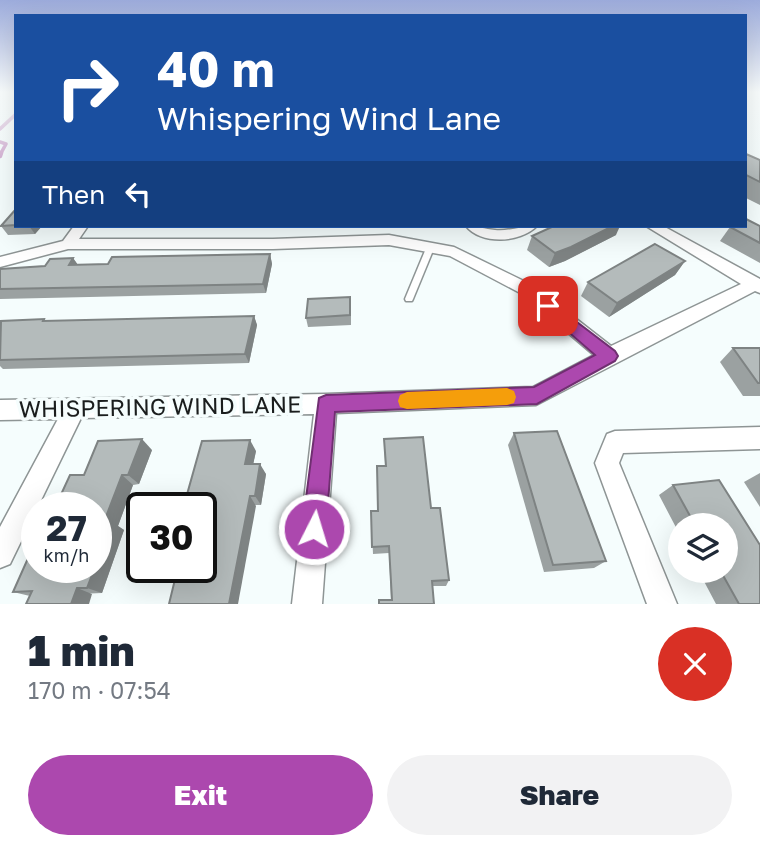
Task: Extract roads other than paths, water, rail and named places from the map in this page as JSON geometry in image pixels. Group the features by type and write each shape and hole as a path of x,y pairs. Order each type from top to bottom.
{"street":[{"path":"68,244 80,228"},
{"path":"273,244 277,228"},
{"path":"476,228 490,236 504,236 525,228"},
{"path":"662,228 757,285"},
{"path":"0,262 68,244 273,244 389,240 454,252 528,290 609,356"},
{"name":"WHISPERING WIND LANE","path":"0,410 326,404 537,396 609,356 757,285"},
{"path":"307,604 326,404"},
{"path":"0,554 75,409"},
{"path":"662,604 607,463 615,442 760,438"}],"lane":[{"path":"410,299 430,248"}],"waterway":[{"path":"0,129 9,120"},
{"path":"0,142 6,144 1,153"}]}
